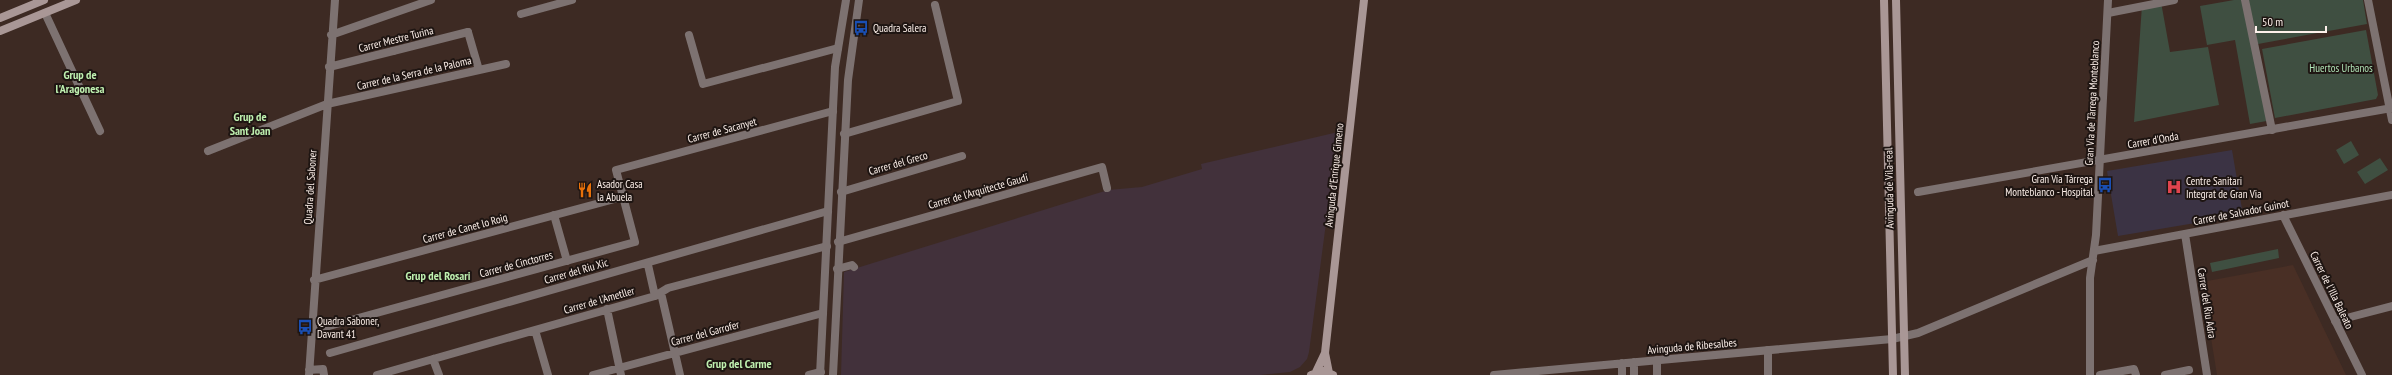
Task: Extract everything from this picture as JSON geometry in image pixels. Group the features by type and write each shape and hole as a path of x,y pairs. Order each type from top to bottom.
{"main road":[{"path":"0,18 44,0"},
{"path":"0,31 76,0"},
{"name":"Avinguda d'Enrique Gimeno","path":"1314,374 1325,353 1364,0"},
{"name":"Avinguda de Vila-real","path":"1884,0 1893,375"},
{"name":"Avinguda de Vila-real","path":"1896,0 1905,375"},
{"name":"Avinguda d'Enrique Gimeno","path":"1325,353 1331,374"},
{"path":"1314,374 1331,374"}],"street":[{"name":"Quadra del Saboner","path":"309,372 331,35 335,0"},
{"path":"331,35 431,0"},
{"path":"521,14 572,0"},
{"path":"809,375 821,374 835,67 846,0"},
{"path":"833,375 844,134 849,68 859,0"},
{"name":"Gran Via de Tàrrega Monteblanco","path":"2090,375 2090,278 2094,251 2100,161 2108,0"},
{"path":"2108,13 2149,2 2174,0"},
{"path":"2245,0 2272,130"},
{"path":"2368,0 2392,120"},
{"path":"832,137 958,101 935,5"},
{"path":"45,13 100,131"},
{"name":"Carrer Mestre Turina","path":"329,67 468,32 479,70"},
{"path":"689,35 703,84 838,48 852,48"},
{"name":"Carrer de la Serra de la Paloma","path":"208,150 327,104 506,64"},
{"path":"835,67 849,68"},
{"name":"Carrer d'Onda","path":"1918,192 2391,109"},
{"name":"Carrer de Sacanyet","path":"622,197 616,170 833,111"},
{"name":"Carrer del Greco","path":"829,193 841,192 962,156"},
{"name":"Carrer de l'Arquitecte Gaudí","path":"838,242 1102,167 1107,188"},
{"name":"Carrer de Salvador Guinot","path":"2094,251 2392,195"},
{"name":"Carrer de Canet lo Roig","path":"314,280 622,197"},
{"name":"Carrer de Cinctorres","path":"311,332 635,242 622,197"},
{"name":"Carrer del Riu Xic","path":"330,353 828,211"},
{"path":"554,215 567,261"},
{"name":"Carrer de l'Illa Baleato","path":"2283,216 2362,375"},
{"name":"Carrer del Riu Adra","path":"2185,234 2207,375"},
{"name":"Carrer de l'Ametller","path":"377,375 658,294 668,288 838,242"},
{"path":"1892,339 1904,337 2093,260"},
{"path":"648,265 675,352 680,375"},
{"path":"837,270 852,266 854,267"},
{"path":"2335,321 2392,306"},
{"path":"607,309 620,371"},
{"path":"824,313 835,315"},
{"name":"Carrer del Garrofer","path":"593,375 620,371 675,352 824,313"},
{"path":"535,330 548,375"},
{"name":"Avinguda de Ribesalbes","path":"1494,375 1892,339"},
{"path":"1768,350 1768,375"},
{"path":"434,359 439,375"},
{"path":"1657,360 1657,375"},
{"path":"1634,362 1634,375"},
{"path":"1622,363 1622,375"},
{"path":"2100,375 2134,368 2136,375"},
{"path":"309,372 323,370 324,375"},
{"path":"2165,375 2189,370"}],"shaded area":[{"path":"1338,132 1309,352 1307,359 1300,367 1290,372 1260,375 841,375 844,272 1108,190 1142,187 1202,169 1201,164"},
{"name":"Centre Sanitari Integrat de Gran Via","path":"2232,150 2243,215 2118,236 2107,171"},
{"path":"2293,265 2346,375 2217,375 2202,282"}],"green space":[{"path":"2234,0 2363,0 2367,24 2258,44 2272,120 2250,124 2235,40 2207,45 2200,6"},
{"path":"2161,2 2170,52 2208,47 2219,105 2134,122 2142,5"},
{"name":"Huertos Urbanos","path":"2366,30 2378,95 2376,99 2275,118 2262,49"},
{"path":"2351,141 2359,155 2344,164 2336,150"},
{"path":"2380,158 2388,170 2365,184 2357,172"},
{"path":"2278,249 2279,258 2212,272 2210,263"}],"place":[{"name":"Quadra Salera","path":"861,28"},
{"name":"Gran Vía Tárrega Monteblanco - Hospital","path":"2105,185"},
{"name":"Centre Sanitari Integrat de Gran Via","path":"2174,187"},
{"name":"Asador Casa la Abuela","path":"585,190"},
{"name":"Quadra Saboner, Davant 41","path":"305,327"}],"district":[{"name":"Grup de l'Aragonesa","path":"80,82"},
{"name":"Grup de Sant Joan","path":"250,124"},
{"name":"Grup del Rosari","path":"438,276"},
{"name":"Grup del Carme","path":"739,364"}]}
